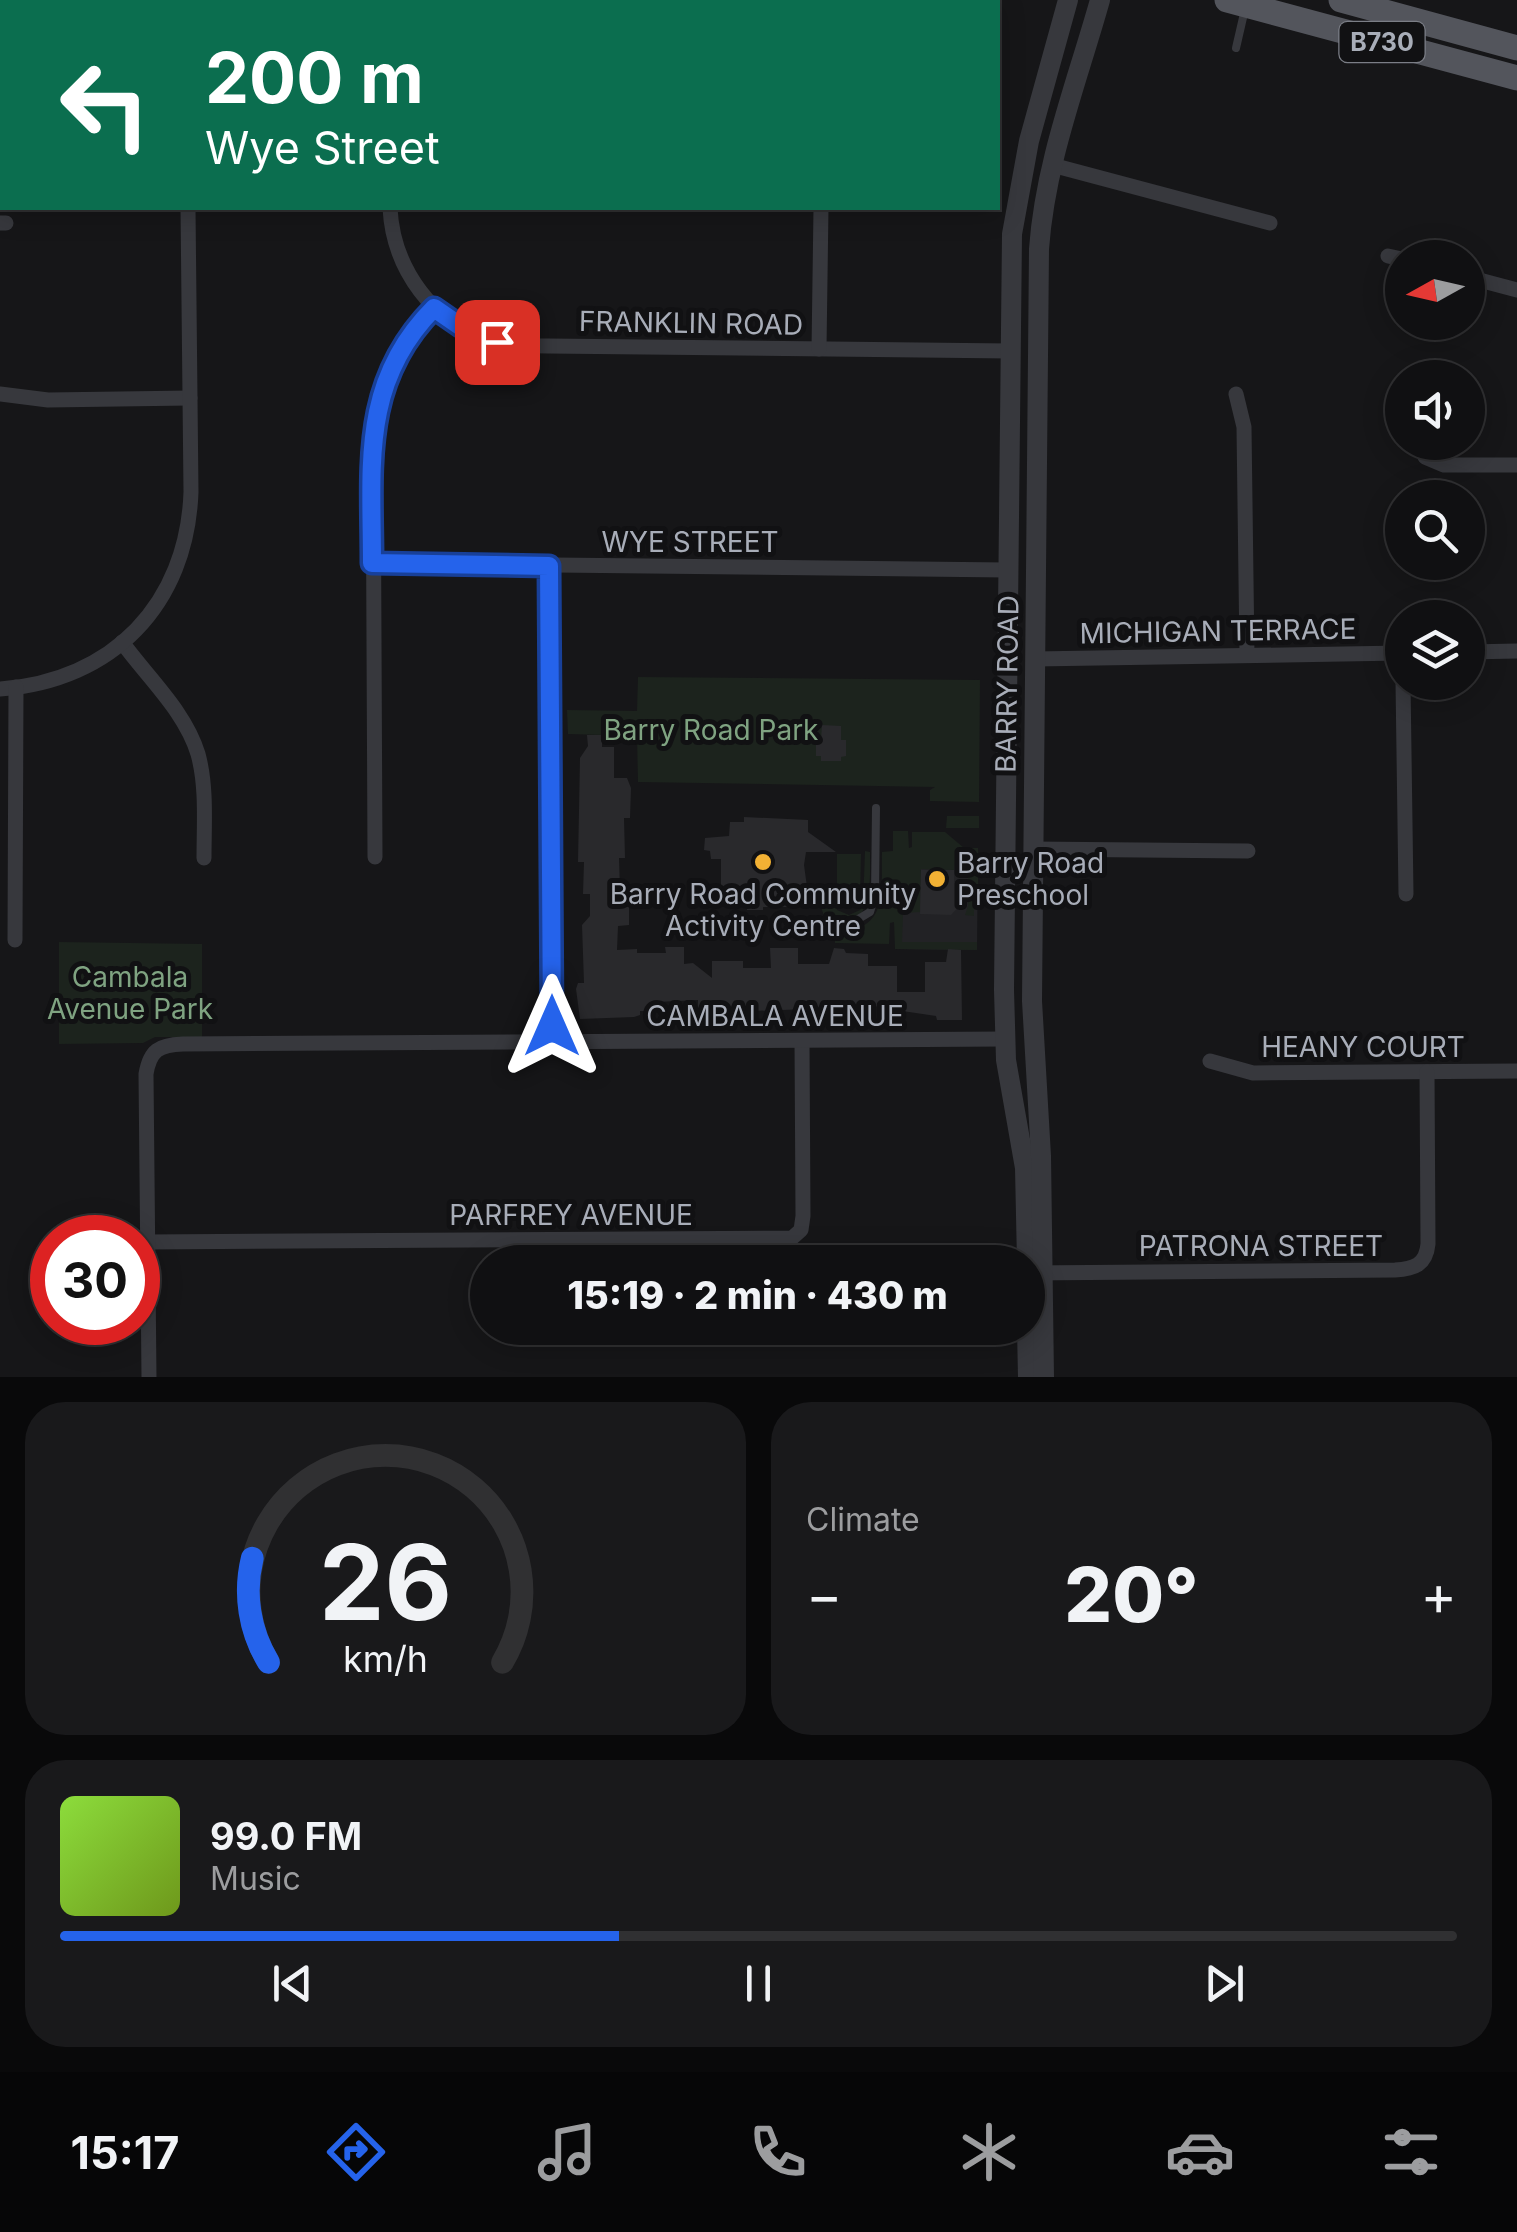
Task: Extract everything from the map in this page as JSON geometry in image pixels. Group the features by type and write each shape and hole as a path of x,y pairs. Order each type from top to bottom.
{"main road":[{"name":"B730","path":"1341,0 1517,48"},
{"name":"B730","path":"1237,2 1517,78"}],"street":[{"path":"1054,0 1054,51"},
{"name":"BARRY ROAD","path":"1030,1245 1025,1168 1005,1039 1007,570 1014,212 1032,126 1068,0"},
{"name":"BARRY ROAD","path":"1034,1245 1042,1156 1033,1038 1041,222 1052,165 1100,0"},
{"path":"1052,165 1270,223"},
{"path":"14,940 8,688 74,672 96,662 122,642 162,598 186,541 192,492 188,210"},
{"name":"FRANKLIN ROAD","path":"390,210 393,234 406,269 434,308 478,336 518,345 1010,351"},
{"path":"819,349 821,210"},
{"path":"1485,282 1517,290"},
{"path":"375,857 372,446 378,402 401,347 434,308"},
{"path":"1010,351 1038,351"},
{"path":"0,394 48,400 190,398"},
{"path":"1236,394 1244,427 1247,655"},
{"path":"1432,460 1444,465 1517,465"},
{"name":"WYE STREET","path":"372,563 1007,570"},
{"path":"549,566 552,1042"},
{"path":"122,642 180,717 197,752 204,796 204,858"},
{"path":"1485,652 1517,652"},
{"name":"MICHIGAN TERRACE","path":"1035,659 1385,653"},
{"path":"1403,700 1406,894"},
{"path":"1033,849 1248,851"},
{"path":"1005,1039 1033,1038"},
{"name":"CAMBALA AVENUE","path":"148,1215 146,1074 150,1057 159,1047 1005,1039"},
{"name":"PARFREY AVENUE","path":"160,1242 792,1238 801,1230 803,1216 802,1041"},
{"name":"HEANY COURT","path":"1210,1061 1253,1073 1517,1071"},
{"name":"PATRONA STREET","path":"1045,1269 1415,1268 1427,1253 1427,1072"},
{"name":"CAMBALA AVENUE","path":"148,1345 148,1377"},
{"path":"1028,1345 1028,1377"},
{"name":"BARRY ROAD","path":"1040,1345 1044,1377"}],"lane":[{"path":"1236,48 1237,2"},
{"path":"812,924 850,924 870,912 875,895 876,808"}],"shaded area":[{"name":"Barry Road Preschool","path":"896,848 978,848 977,950 895,949"}],"green space":[{"name":"Barry Road Park","path":"638,677 980,680 979,802 930,801 930,790 935,787 638,782 637,736 568,734 567,710 637,711"},
{"path":"947,816 979,816 979,828 946,828"},
{"path":"893,831 908,831 909,848 912,832 945,832 964,848 957,849 954,870 921,869 920,912 903,913 902,942 977,942 977,950 895,949 894,922 890,923 889,944 835,943 835,931 852,930 873,917 881,895 882,852 893,851"},
{"path":"968,848 978,848 978,909 974,916 965,915"},
{"path":"865,851 870,852 870,878 861,914 853,920 841,921 824,916 820,904 833,896 837,910 849,915 860,910"},
{"path":"837,854 861,854 860,899 837,898"},
{"name":"Cambala Avenue Park","path":"59,942 202,944 202,1037 155,1037 143,1043 59,1044"}],"building":[{"path":"822,725 841,726 846,756 841,761 821,761 821,756 816,756 816,740 821,740"},
{"path":"587,735 602,735 602,747 614,747 614,778 627,778 631,788 630,818 624,818 625,858 619,858 620,890 638,890 639,904 629,904 629,925 618,926 617,950 666,953 665,947 684,947 684,964 693,963 712,978 712,961 743,961 743,968 771,968 770,948 798,948 798,964 829,964 834,948 844,949 846,953 868,954 868,966 897,966 897,992 925,992 925,962 946,962 948,949 961,950 962,1020 937,1020 936,1016 888,1006 698,1013 698,1000 656,1002 656,1011 640,1011 634,1017 580,1019 576,989 578,983 584,983 582,925 590,916 590,894 583,894 584,862 578,862 580,758 588,746"},
{"name":"Barry Road Community Activity Centre","path":"744,817 808,820 808,832 836,852 806,852 803,907 747,910 747,906 732,906 732,892 721,892 721,859 711,859 710,851 704,850 705,838 729,836 730,822 744,822"},
{"name":"Barry Road Preschool","path":"921,870 954,870 954,882 961,882 961,904 951,915 920,914"}],"place":[{"name":"Barry Road Community Activity Centre","path":"763,862"},
{"name":"Barry Road Preschool","path":"937,879"}],"route":[{"path":"497,342 478,336 434,308 408,336 395,358 378,402 374,426 372,563 549,566 552,1026"}]}
